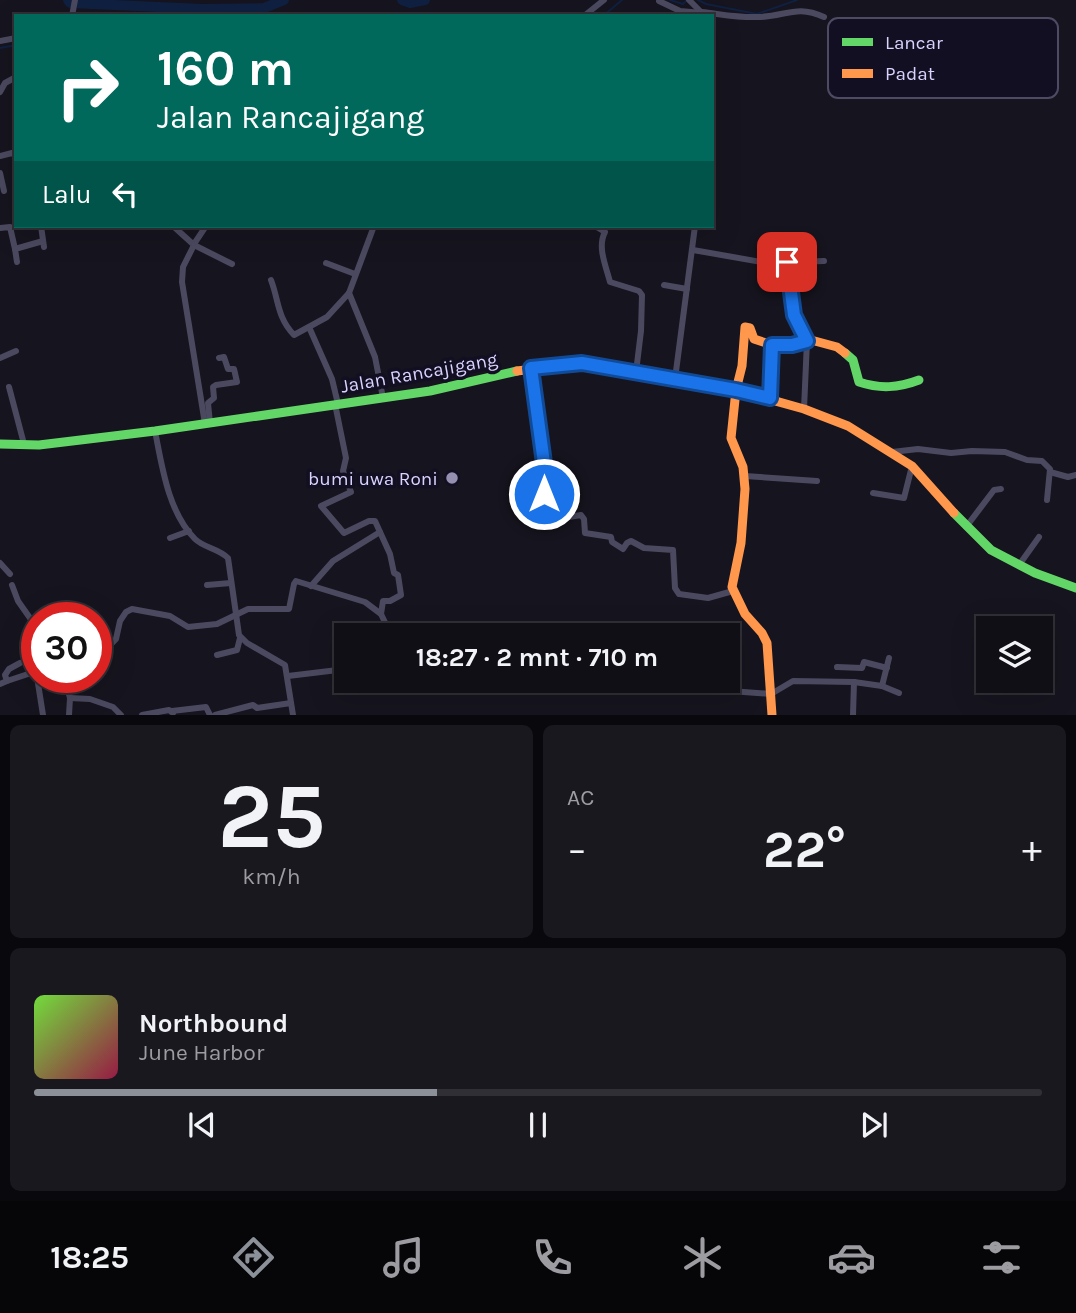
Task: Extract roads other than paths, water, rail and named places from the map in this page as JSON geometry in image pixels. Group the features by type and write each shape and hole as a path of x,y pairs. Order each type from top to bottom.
{"main road":[{"path":"772,715 768,649 762,633 748,619 732,584 742,534 745,476 731,441 745,327 750,328 754,339 772,345 792,345 807,341 837,347 851,358 861,383 895,389 919,380"},
{"name":"Jalan Rancajigang","path":"0,443 80,441 155,431 383,398 469,383 531,368 576,362 736,390 770,398 848,426 912,466 965,527 991,550 1019,565 1076,588"}],"street":[{"path":"586,14 604,0"},
{"path":"659,1 680,11 702,14"},
{"path":"689,1 702,14"},
{"path":"714,15 761,18 802,10 824,17"},
{"path":"0,92 5,83 14,77"},
{"path":"0,156 14,153"},
{"path":"0,173 4,191"},
{"path":"0,228 14,226"},
{"path":"14,228 17,262"},
{"path":"15,249 44,244 41,228"},
{"path":"175,228 194,245 232,264"},
{"path":"205,228 183,267 182,282 208,423"},
{"path":"271,280 279,313 291,332 296,335 327,317 349,293 373,228"},
{"path":"598,228 605,232 601,239 602,253 611,283 639,291 642,295 636,372"},
{"path":"675,379 695,228"},
{"path":"693,250 767,263 824,261"},
{"path":"787,262 794,315 807,341 804,409"},
{"path":"326,263 355,274"},
{"path":"664,285 687,289"},
{"path":"349,293 376,360 383,398"},
{"path":"309,327 334,382 346,457 343,471 352,492 321,507 344,533 373,520 380,532 390,554 394,573 398,575 401,592 396,598 383,601 381,614"},
{"path":"770,398 772,345"},
{"path":"0,358 16,351"},
{"path":"208,423 208,403 214,398 213,387 237,382 234,369 228,369 224,357 219,358"},
{"path":"531,368 544,468 543,514 582,516 585,533 611,537 612,542 623,550 627,542 631,541 645,548 673,550 675,588 679,594 708,598 734,593"},
{"path":"9,387 24,444"},
{"path":"155,431 167,490 189,531 197,541 216,549 229,560 234,615 240,638 237,650 218,655"},
{"path":"892,452 918,449 948,453 1005,452 1042,461 1050,472 1047,500"},
{"path":"873,494 904,499 912,466"},
{"path":"1050,472 1068,477 1076,475"},
{"path":"745,476 817,481"},
{"path":"965,527 994,490 1002,489"},
{"path":"170,538 189,531"},
{"path":"311,586 334,561 380,532"},
{"path":"1019,565 1039,537"},
{"path":"0,563 10,574"},
{"path":"112,643 116,639 120,621 132,609 170,616 187,626 215,625 247,609 289,609 295,582 359,599 374,607 385,623"},
{"path":"207,585 231,583"},
{"path":"12,585 21,605"},
{"path":"240,638 283,662 288,676 293,715"},
{"path":"882,686 889,659"},
{"path":"836,667 862,668 864,662 887,668"},
{"path":"3,683 7,671 20,663"},
{"path":"288,676 334,670"},
{"path":"3,683 21,678"},
{"path":"740,692 771,694 793,681 854,682 882,686 899,693"},
{"path":"853,715 854,682"},
{"path":"40,693 43,715"},
{"path":"69,715 70,694 113,707 121,715"},
{"path":"215,715 253,705 257,708 291,703"},
{"path":"142,715 206,707 210,715"}],"waterway":[{"path":"68,0 70,3 203,9 264,8 284,0"},
{"path":"402,0 410,3 425,0"},
{"path":"605,14 622,0"},
{"path":"670,0 683,4 686,1"},
{"path":"698,0 757,14 797,0"},
{"path":"0,48 14,45"}],"place":[{"name":"bumi uwa Roni","path":"452,478"}]}
